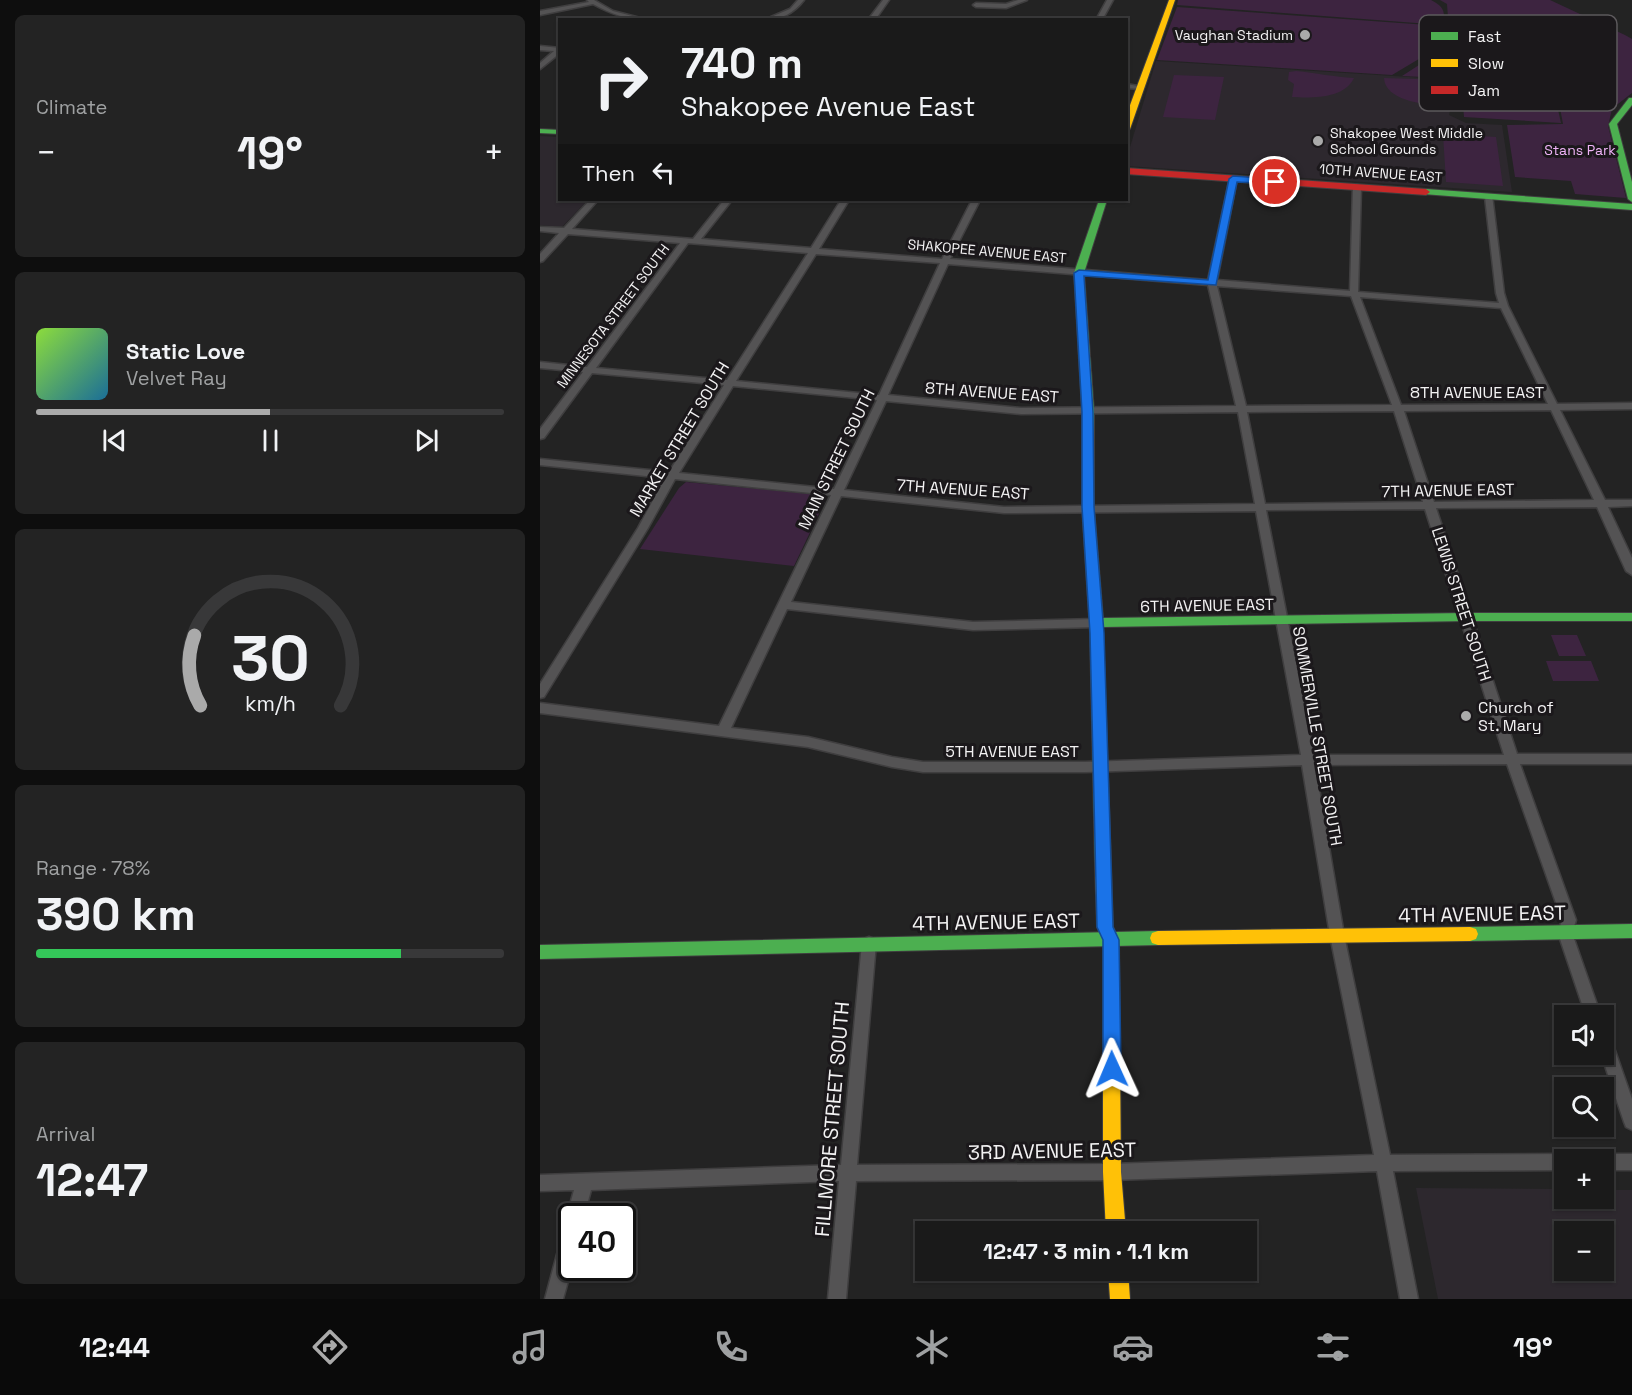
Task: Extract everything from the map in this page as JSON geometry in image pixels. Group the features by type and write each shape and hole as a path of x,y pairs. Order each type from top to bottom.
{"street":[{"path":"772,18 792,10 801,0"},
{"path":"872,18 886,0"},
{"path":"976,4 1006,6 1024,0"},
{"path":"1100,18 1110,0"},
{"path":"1128,118 1134,86 1172,0"},
{"path":"540,13 591,1 611,12 636,18"},
{"path":"540,48 558,50"},
{"path":"540,67 558,52"},
{"path":"1632,100 1613,124 1632,199"},
{"path":"540,131 558,132"},
{"name":"10TH AVENUE EAST","path":"1128,171 1632,207"},
{"name":"SOMMERVILLE STREET SOUTH","path":"1233,179 1212,283 1242,409 1308,760 1337,935 1409,1299"},
{"name":"LEWIS STREET SOUTH","path":"1357,187 1354,294 1398,407 1512,759 1569,920 1565,933 1590,1005"},
{"path":"1489,197 1500,293 1504,306 1552,407 1602,503 1632,571"},
{"path":"540,259 593,201"},
{"name":"MINNESOTA STREET SOUTH","path":"540,436 589,370 691,242 727,201"},
{"name":"MARKET STREET SOUTH","path":"540,694 643,528 671,477 844,201"},
{"name":"MAIN STREET SOUTH","path":"723,731 975,201"},
{"path":"1103,201 1079,273 1088,412 1088,507 1096,623 1105,927 1111,940 1112,1172 1115,1221"},
{"name":"SHAKOPEE AVENUE EAST","path":"540,229 1504,306"},
{"name":"8TH AVENUE EAST","path":"540,365 1021,411 1632,406"},
{"name":"7TH AVENUE EAST","path":"540,462 1004,510 1088,507 1260,508 1632,503"},
{"name":"6TH AVENUE EAST","path":"783,605 973,626 1466,617 1632,617"},
{"name":"5TH AVENUE EAST","path":"540,708 832,747 909,765 1101,767 1308,760 1632,759"},
{"name":"4TH AVENUE EAST","path":"540,952 1632,931"},
{"name":"FILLMORE STREET SOUTH","path":"837,1299 868,944"},
{"path":"1612,1065 1632,1122"},
{"name":"3RD AVENUE EAST","path":"540,1183 847,1173 1112,1172 1383,1163 1554,1162"},
{"path":"1614,1162 1632,1162"},
{"path":"579,1203 584,1183"},
{"path":"554,1299 559,1281"},
{"path":"1119,1281 1120,1299"}],"shaded area":[{"name":"Shakopee West Middle School Grounds","path":"1156,61 1419,78 1419,111 1450,111 1449,115 1466,123 1502,125 1512,192 1128,166 1128,154"},
{"path":"540,136 558,137 558,201 587,201 562,227 540,225"},
{"path":"1416,1188 1554,1189 1554,1209 1614,1209 1614,1190 1632,1190 1632,1299 1438,1299"}],"green space":[{"path":"1178,0 1431,0 1438,4 1444,15 1419,15 1419,23 1177,5"},
{"path":"1440,0 1550,0 1582,15 1448,15 1447,4"},
{"name":"Vaughan Stadium","path":"1177,7 1419,24 1419,59 1392,75 1157,60"},
{"path":"1617,31 1632,39 1632,93 1617,105"},
{"path":"1419,65 1419,77 1402,76"},
{"path":"1289,72 1354,78 1349,85 1335,94 1318,97 1292,97 1294,84 1288,80"},
{"path":"1174,75 1224,77 1215,120 1163,117"},
{"path":"1384,78 1419,79 1419,103 1397,96 1386,85"},
{"path":"1464,111 1558,111 1561,123 1464,117"},
{"name":"Stans Park","path":"1561,111 1612,111 1608,126 1626,198 1575,194 1571,181 1515,177 1507,125 1563,124"},
{"path":"1443,134 1496,137 1503,186 1446,182"},
{"path":"686,482 820,495 825,501 794,566 640,549 679,488"},
{"path":"1551,635 1577,635 1586,656 1559,656"},
{"path":"1546,661 1591,661 1599,681 1553,681"}],"traffic: fast":[{"path":"1632,100 1613,124 1632,199"},
{"path":"540,131 558,132"},
{"path":"1426,192 1632,207"},
{"path":"1103,201 1079,273 1088,412 1088,507 1097,633 1103,864"},
{"path":"1096,623 1466,617 1632,617"},
{"path":"1470,934 1632,931"},
{"path":"540,952 1158,938"}],"traffic: slow":[{"path":"1128,123 1172,0"},
{"path":"1103,864 1105,927 1111,940 1112,1172 1115,1221"},
{"path":"1158,938 1470,934"},
{"path":"1119,1281 1120,1299"}],"traffic: jam":[{"path":"1128,171 1426,192"}],"place":[{"name":"Vaughan Stadium","path":"1305,35"},
{"name":"Shakopee West Middle School Grounds","path":"1318,141"},
{"name":"Church of St. Mary","path":"1466,716"}],"route":[{"path":"1112,1069 1111,940 1105,927 1097,633 1088,507 1088,412 1079,273 1212,283 1233,179 1275,182"}]}
